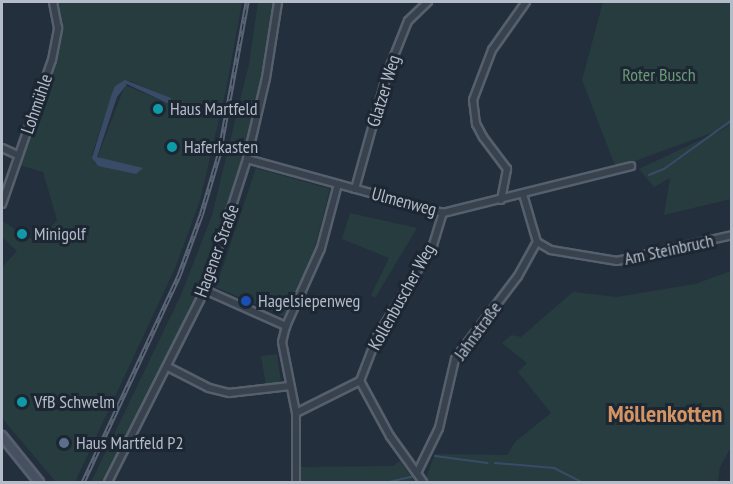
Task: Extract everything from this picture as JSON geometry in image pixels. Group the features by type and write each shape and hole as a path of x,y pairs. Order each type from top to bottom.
{"main road":[{"path":"2,436 39,483"}],"street":[{"name":"Lohmühle","path":"2,204 56,44 58,17 53,2"},
{"name":"Hagener Straße","path":"108,483 205,290 247,159 266,78 278,2"},
{"name":"Glatzer Weg","path":"355,189 388,71 408,21 428,2"},
{"path":"516,2 519,9"},
{"path":"501,200 507,169 476,124 474,100 492,50 526,2"},
{"path":"2,148 18,156"},
{"name":"Ulmenweg","path":"247,159 443,213 631,166"},
{"path":"297,483 296,413 282,342 286,326 321,248 338,184"},
{"path":"523,194 537,242"},
{"name":"Kollenbuscher Weg","path":"360,381 377,337 433,245 443,213"},
{"name":"Am Steinbruch","path":"537,242 550,250 617,261 732,235"},
{"name":"Jahnstraße","path":"417,473 427,461 439,428 455,359 518,276 537,242"},
{"path":"205,290 286,326"},
{"path":"168,367 223,392 245,393 290,386"},
{"path":"296,413 360,381 390,436 423,483"}],"green space":[{"path":"57,2 242,2 226,90 200,200 176,266 75,482 56,482 2,418 2,267 17,251 2,237 2,221 38,243 57,220 43,172 19,165 60,47 62,24","holes":["131,81 171,99 169,104 125,85 95,164 92,154 115,86"]},
{"path":"258,2 274,2 269,44 243,159 200,289 103,482 91,482 181,295 212,215 249,64"},
{"name":"Roter Busch","path":"603,2 731,2 731,199 664,215 670,178 654,187 639,169 730,126 616,168 582,80"},
{"path":"256,168 330,189 314,251 285,317 216,287"},
{"path":"350,213 417,228 375,298 371,295 389,258 342,239"},
{"path":"731,271 731,447 720,467 718,482 428,482 427,475 435,454 507,455 515,442 551,413 518,372 527,363 502,343 511,335 521,337 573,292 617,297 695,284"},
{"path":"277,354 281,382 266,385 261,356"},
{"path":"400,461 415,482 301,482 301,467 393,466"}],"water":[{"path":"125,80 171,98 169,104 127,84 117,97 97,157 143,168 136,174 98,166 92,158 115,86"}],"waterway":[{"path":"649,175 664,169 732,120"},
{"path":"435,456 488,463"},
{"path":"495,463 554,468 581,482"},
{"path":"389,482 411,477"}],"railway":[{"path":"83,482 179,275 201,215 219,154 247,2"}],"place":[{"name":"Haus Martfeld","path":"158,109"},
{"name":"Haferkasten","path":"172,147"},
{"name":"Minigolf","path":"22,234"},
{"name":"Hagelsiepenweg","path":"246,301"},
{"name":"VfB Schwelm","path":"22,402"},
{"name":"Haus Martfeld P2","path":"64,443"}],"district":[{"name":"Möllenkotten","path":"665,414"}]}
